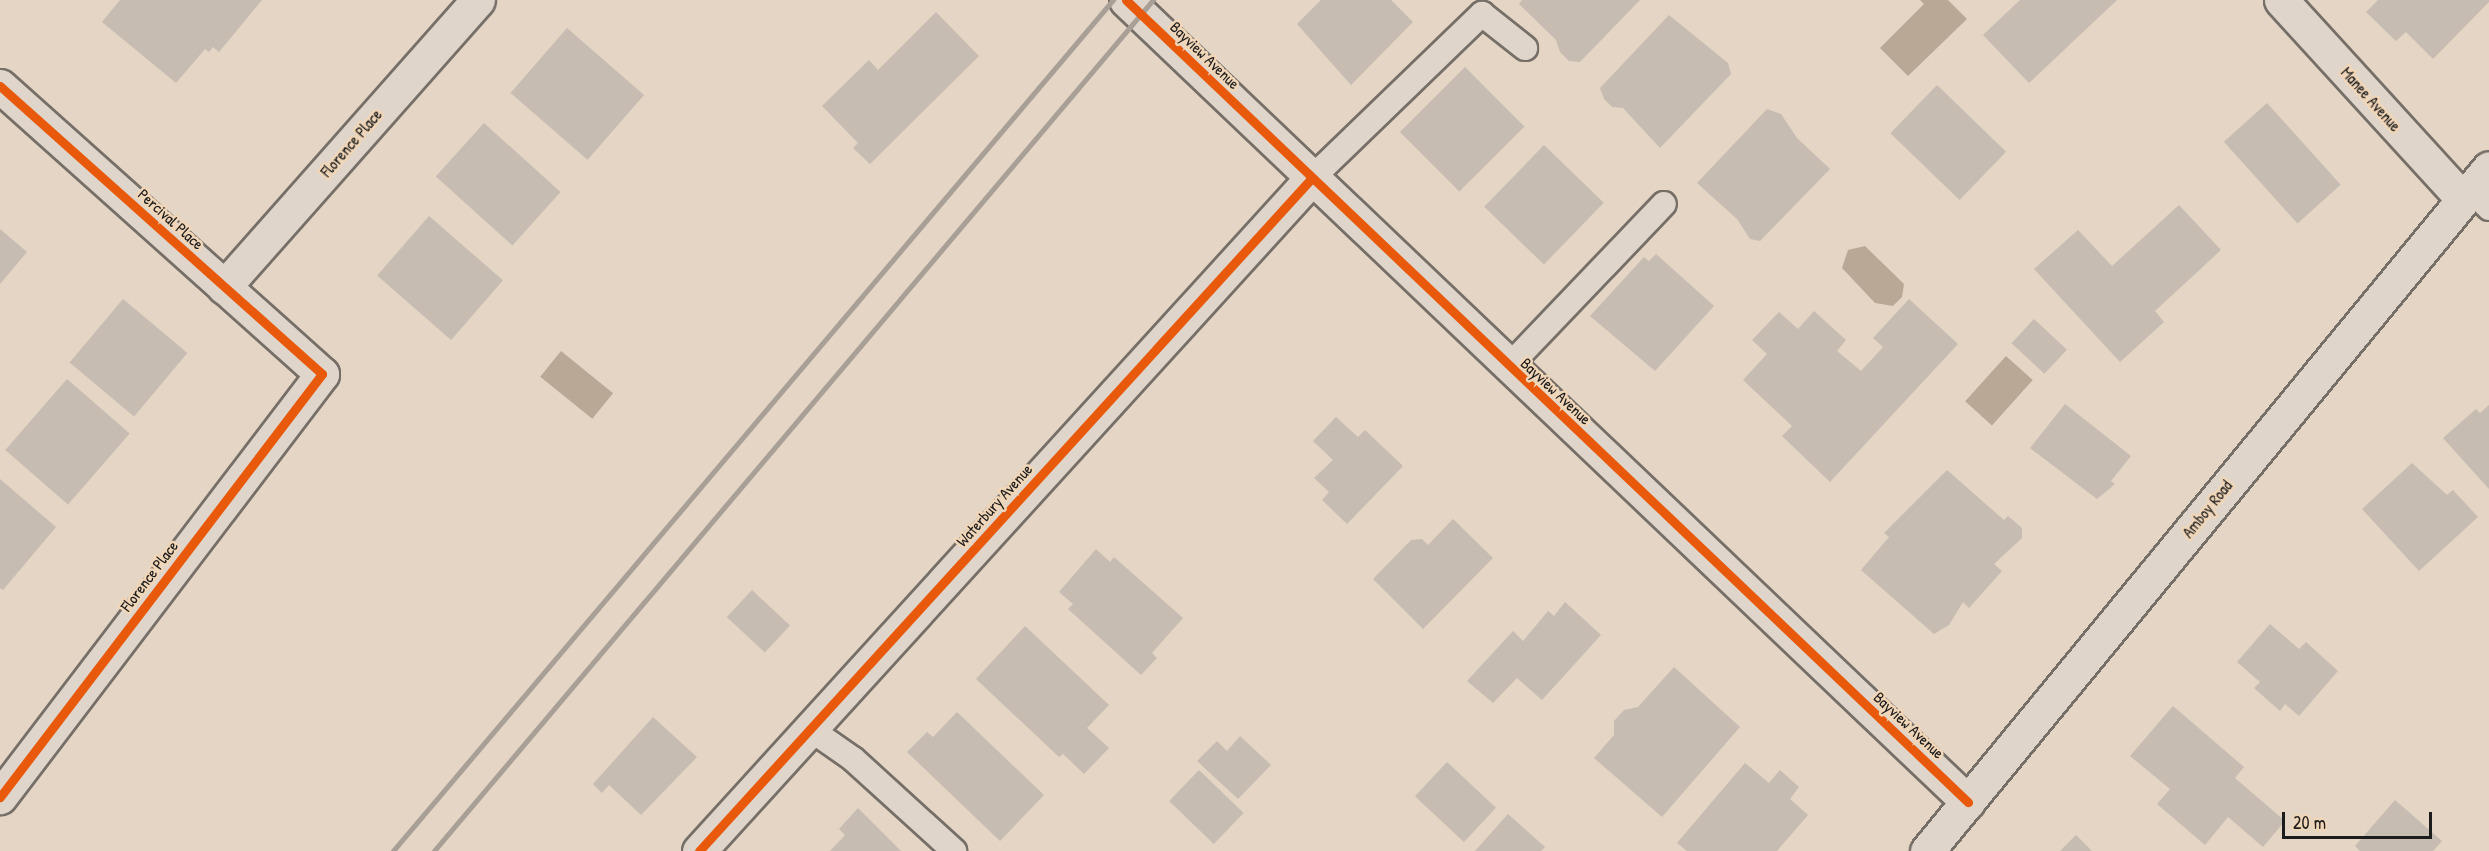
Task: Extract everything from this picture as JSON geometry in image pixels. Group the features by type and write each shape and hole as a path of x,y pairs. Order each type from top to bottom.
{"street":[{"name":"Florence Place","path":"224,287 478,0"},
{"name":"Bayview Avenue","path":"1126,0 1311,179 1968,802"},
{"name":"Manee Avenue","path":"2281,0 2477,190"},
{"name":"Percival Place","path":"0,86 322,374"},
{"name":"Waterbury Avenue","path":"699,851 1311,179"},
{"name":"Amboy Road","path":"1927,851 2477,190"},
{"name":"Florence Place","path":"0,796 322,374"}],"lane":[{"path":"1311,179 1482,14 1525,48"},
{"path":"1509,366 1664,204"},
{"path":"810,729 853,759 954,851"}],"shaded area":[{"path":"1920,0 1948,0 1967,19 1908,76 1880,48 1924,4"},
{"path":"1865,246 1904,284 1902,297 1893,306 1875,303 1842,268 1848,250"},
{"path":"561,351 613,393 592,419 540,377"},
{"path":"2006,356 2033,380 1992,425 1965,401"}],"building":[{"path":"120,0 262,0 219,52 213,47 209,52 205,49 176,83 102,22"},
{"path":"1321,0 1391,0 1413,22 1351,85 1297,24"},
{"path":"1522,0 1640,0 1580,62 1569,61 1560,52 1556,40 1519,4"},
{"path":"2020,0 2117,0 2029,83 1983,35"},
{"path":"2378,0 2489,0 2489,2 2433,59 2406,32 2396,41 2366,12"},
{"path":"936,12 979,56 870,164 853,148 858,143 822,106 869,60 878,70"},
{"path":"1669,15 1728,63 1731,74 1660,148 1623,108 1612,107 1604,99 1600,88"},
{"path":"567,28 644,95 588,160 511,93"},
{"path":"1465,67 1524,126 1459,191 1400,132"},
{"path":"1937,85 2006,152 1960,200 1890,133"},
{"path":"2267,103 2341,185 2298,224 2224,142"},
{"path":"1767,109 1781,114 1797,138 1830,169 1760,241 1750,239 1737,219 1697,183"},
{"path":"484,123 561,192 512,245 436,177"},
{"path":"1544,145 1604,203 1544,265 1484,207"},
{"path":"2179,205 2221,250 2155,311 2164,322 2120,362 2034,269 2078,230 2112,266"},
{"path":"429,216 503,280 451,340 377,276"},
{"path":"0,229 27,252 0,284"},
{"path":"1656,254 1714,306 1655,371 1590,316 1644,257 1649,261"},
{"path":"123,299 187,353 134,417 70,363"},
{"path":"1909,299 1958,344 1830,482 1782,436 1792,426 1743,380 1767,354 1752,340 1779,312 1798,329 1814,311 1846,340 1837,351 1861,371 1883,347 1873,338"},
{"path":"2034,319 2067,350 2044,374 2011,343"},
{"path":"67,379 130,433 68,504 5,450"},
{"path":"2065,404 2131,456 2111,481 2115,484 2097,499 2030,448"},
{"path":"2489,405 2489,489 2443,438 2476,409 2480,413"},
{"path":"1336,417 1358,437 1365,430 1403,466 1347,524 1322,500 1329,492 1314,478 1333,460 1313,441"},
{"path":"2412,463 2447,495 2453,490 2478,517 2419,571 2362,509"},
{"path":"1947,470 2004,520 2008,516 2022,528 2022,538 1994,564 2002,571 1969,608 1963,602 1949,625 1934,634 1861,570 1889,537 1884,533"},
{"path":"0,479 56,527 3,590 0,588"},
{"path":"1453,519 1493,558 1423,629 1373,579 1411,540 1422,539 1428,545"},
{"path":"1096,549 1110,562 1114,557 1183,618 1152,653 1157,658 1141,675 1068,609 1073,604 1059,592"},
{"path":"752,590 790,625 765,653 727,617"},
{"path":"1565,602 1601,635 1542,700 1517,678 1493,703 1467,681 1513,631 1523,641 1548,611 1554,616"},
{"path":"2270,624 2299,649 2306,642 2338,671 2299,716 2285,704 2280,711 2254,688 2260,682 2237,662"},
{"path":"1025,626 1109,705 1087,728 1109,748 1084,774 1063,754 1059,757 976,679"},
{"path":"1674,667 1740,727 1662,817 1594,758 1614,735 1614,721 1624,710 1638,707"},
{"path":"2173,706 2244,767 2235,778 2285,821 2263,847 2228,817 2205,845 2157,804 2170,789 2130,756"},
{"path":"957,712 1044,795 1000,841 907,752 927,732 933,737"},
{"path":"653,717 697,757 641,815 609,785 602,793 593,784"},
{"path":"1240,736 1271,765 1238,799 1197,761 1217,741 1227,751"},
{"path":"1447,762 1496,808 1464,842 1415,796"},
{"path":"1745,763 1769,783 1780,770 1799,787 1790,799 1808,815 1777,851 1687,851 1677,843"},
{"path":"1199,770 1244,813 1214,844 1169,801"},
{"path":"2395,800 2442,841 2433,851 2360,851 2355,846"},
{"path":"858,808 901,851 830,851 845,835 839,829"},
{"path":"1508,814 1545,847 1541,851 1475,851"},
{"path":"2076,835 2092,851 2060,851"}],"railway":[{"path":"393,851 1113,0"},
{"path":"434,851 1153,0"}],"cycle path":[{"path":"1126,0 1968,802"},
{"path":"0,86 322,374 0,797"},
{"path":"699,851 1311,179"}]}
